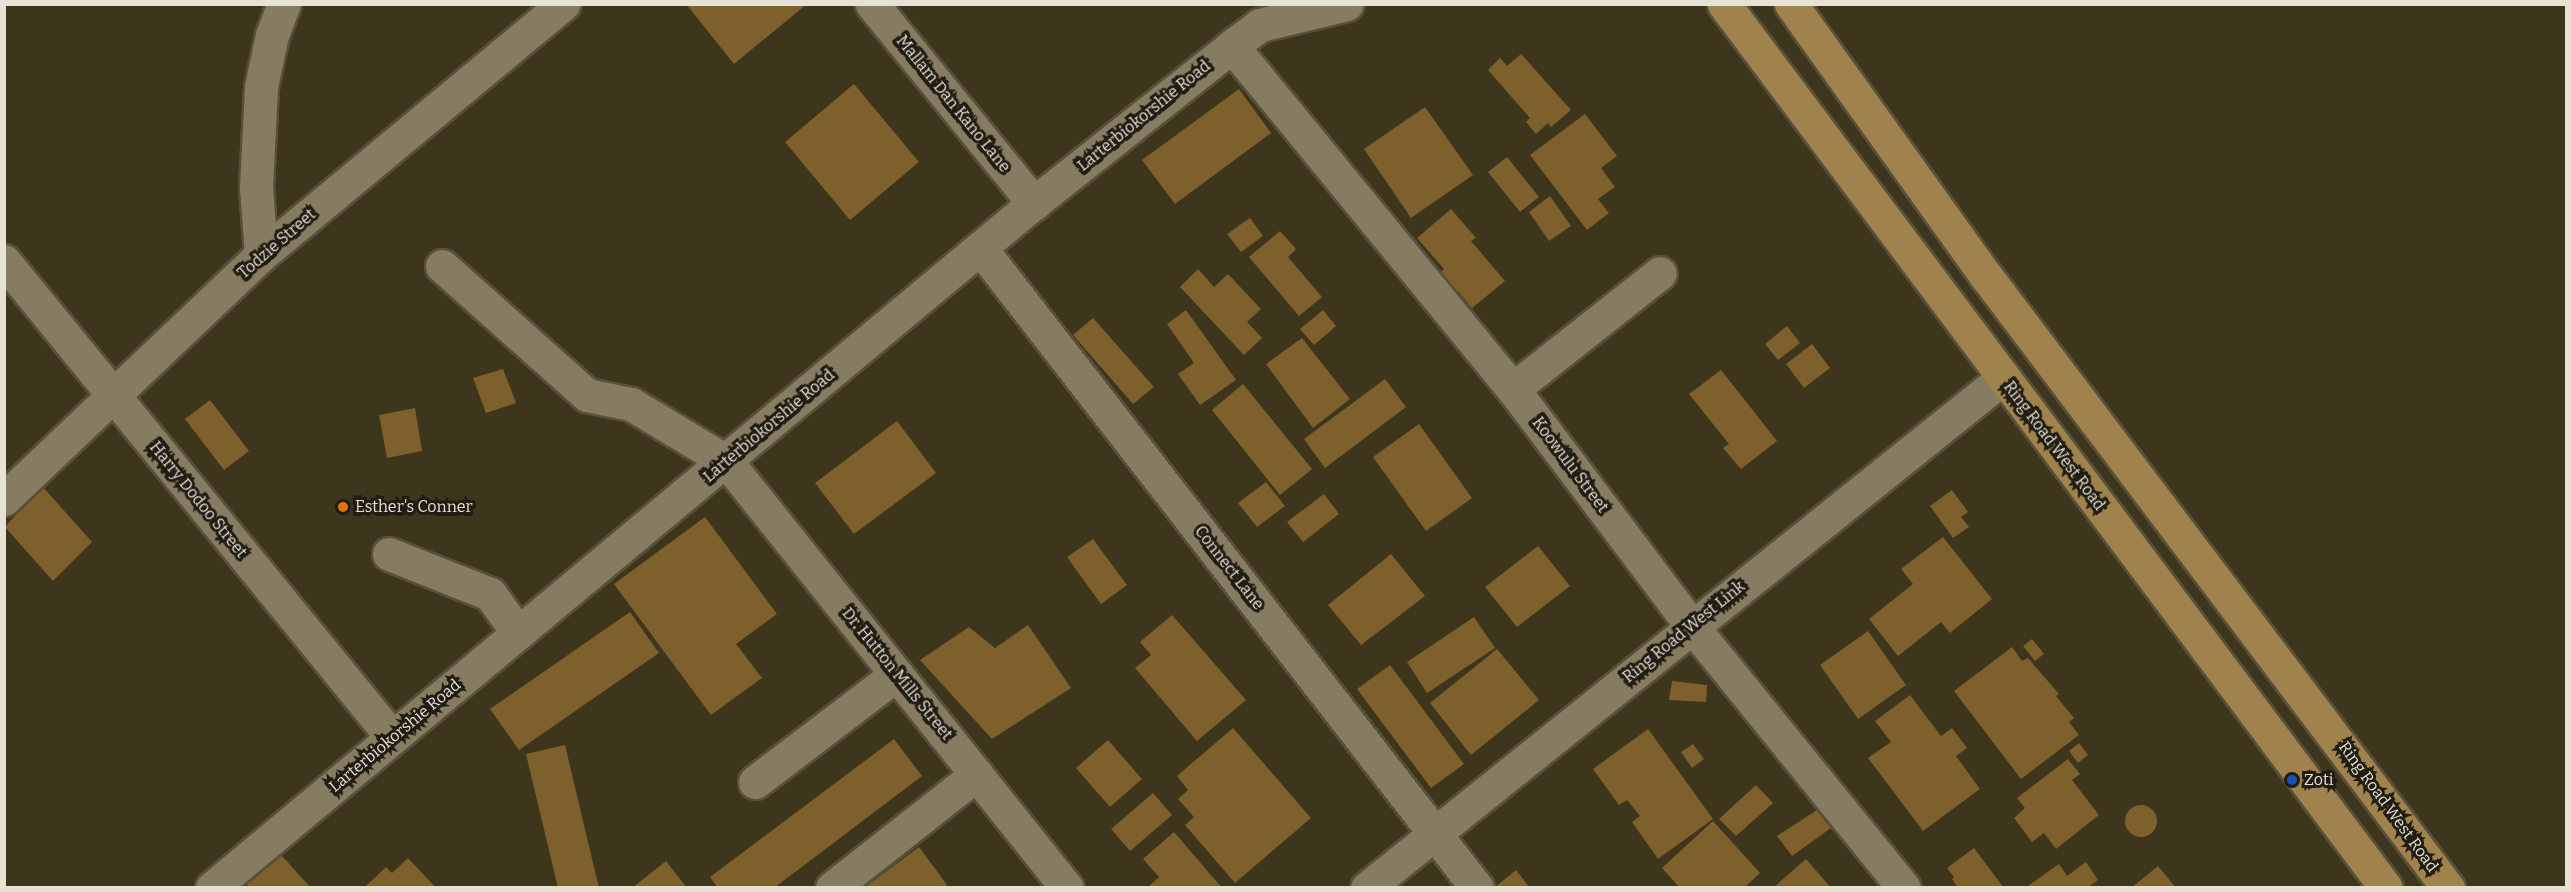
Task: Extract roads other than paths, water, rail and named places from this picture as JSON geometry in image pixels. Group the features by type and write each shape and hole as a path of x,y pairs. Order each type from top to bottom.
{"main road":[{"name":"Ring Road West Road","path":"1724,4 2386,888"},
{"path":"1769,4 1782,19 1824,49"},
{"name":"Ring Road West Road","path":"1791,4 1986,276 2448,888"}],"street":[{"path":"261,255 256,187 261,87 272,35 284,4"},
{"name":"Todzie Street","path":"4,499 261,255 563,4"},
{"name":"Mallam Dan Kano Lane","path":"872,4 1034,203"},
{"name":"Larterbiokorshie Road","path":"212,888 727,462 1034,203 1232,46 1253,15 1347,4"},
{"name":"Koowulu Street","path":"1232,46 1513,389 1691,625 1904,888"},
{"name":"Connect Lane","path":"981,249 1477,888"},
{"name":"Harry Dodoo Street","path":"4,261 392,737"},
{"path":"442,266 587,395 631,404 727,462"},
{"path":"1513,389 1660,273"},
{"name":"Ring Road West Link","path":"1367,888 1691,625 2003,378"},
{"name":"Dr. Hutton Mills Street","path":"727,462 1066,888"},
{"path":"389,554 490,594 518,633"},
{"path":"755,782 897,674"},
{"path":"832,888 977,774"}],"place":[{"name":"Esther's Conner","path":"343,507"},
{"name":"Zoti","path":"2292,780"}]}
